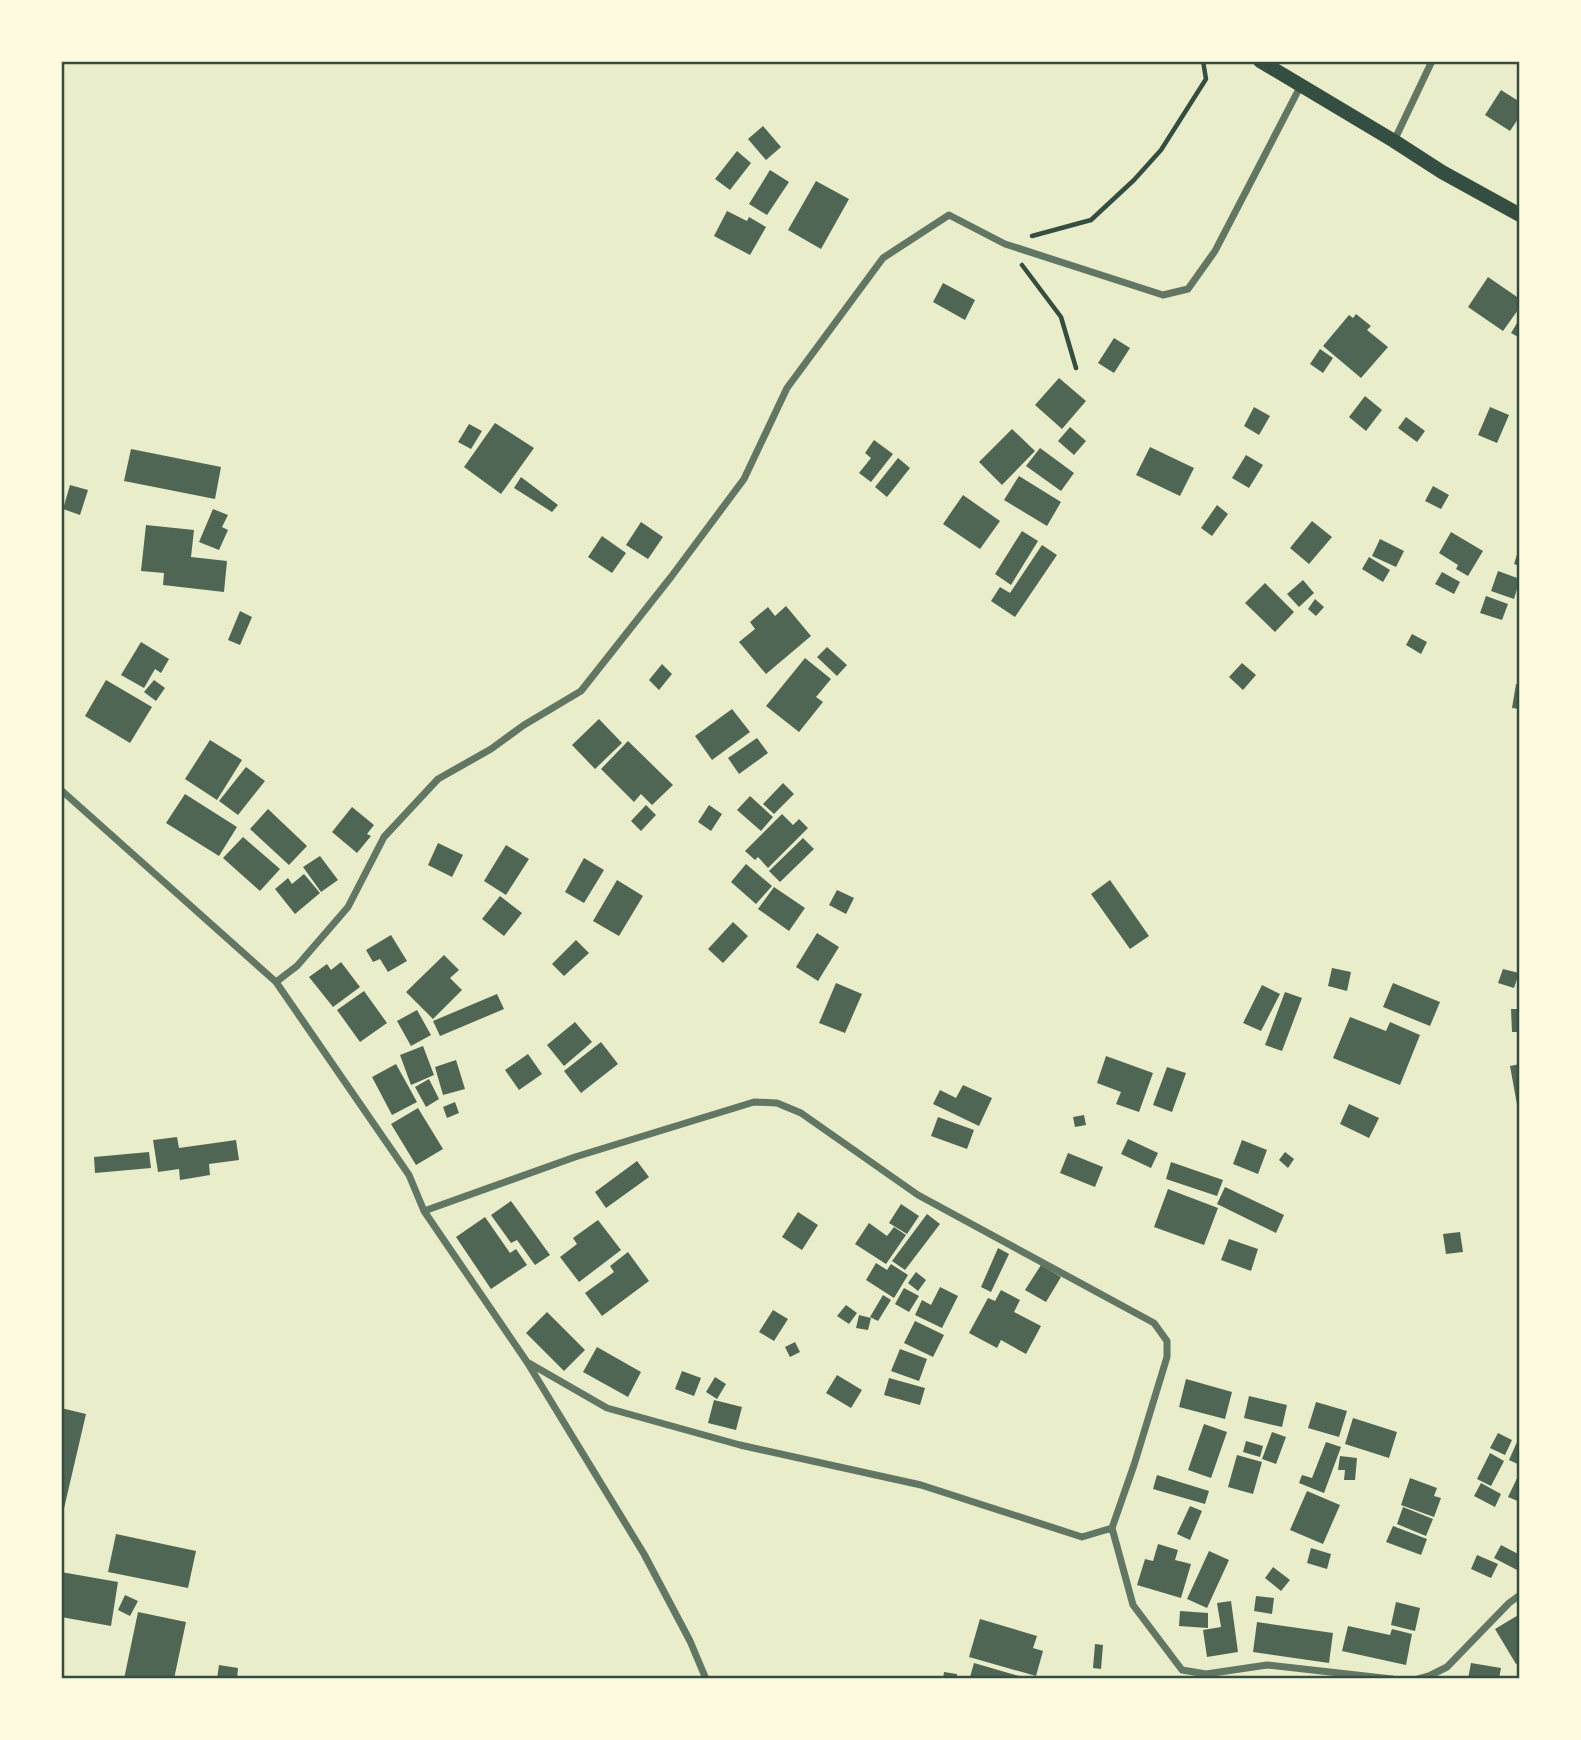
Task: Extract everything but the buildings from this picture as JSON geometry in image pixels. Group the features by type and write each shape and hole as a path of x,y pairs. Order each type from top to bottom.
{"main road":[{"path":"1260,61 1442,172 1520,215"}],"street":[{"path":"1394,141 1432,61"},
{"path":"276,982 298,965 348,907 384,836 438,779 491,749 523,725 581,691 744,479 787,388 883,258 948,215 1006,244 1163,295 1188,289 1216,251 1300,87"},
{"path":"61,790 276,982 409,1175 424,1211 527,1362 644,1554 690,1641 706,1679"},
{"path":"424,1211 575,1157 754,1102 777,1103 801,1114 918,1195 1154,1323 1167,1341 1167,1357 1112,1528 1133,1605 1182,1670 1206,1674 1267,1665 1392,1679"},
{"path":"527,1362 607,1408 740,1445 921,1486 1082,1537 1112,1528"},
{"path":"1418,1679 1447,1667 1520,1595"}],"path":[{"path":"1076,368 1061,317 1006,244 1091,220 1134,180 1161,150 1206,79 1203,61"}]}
